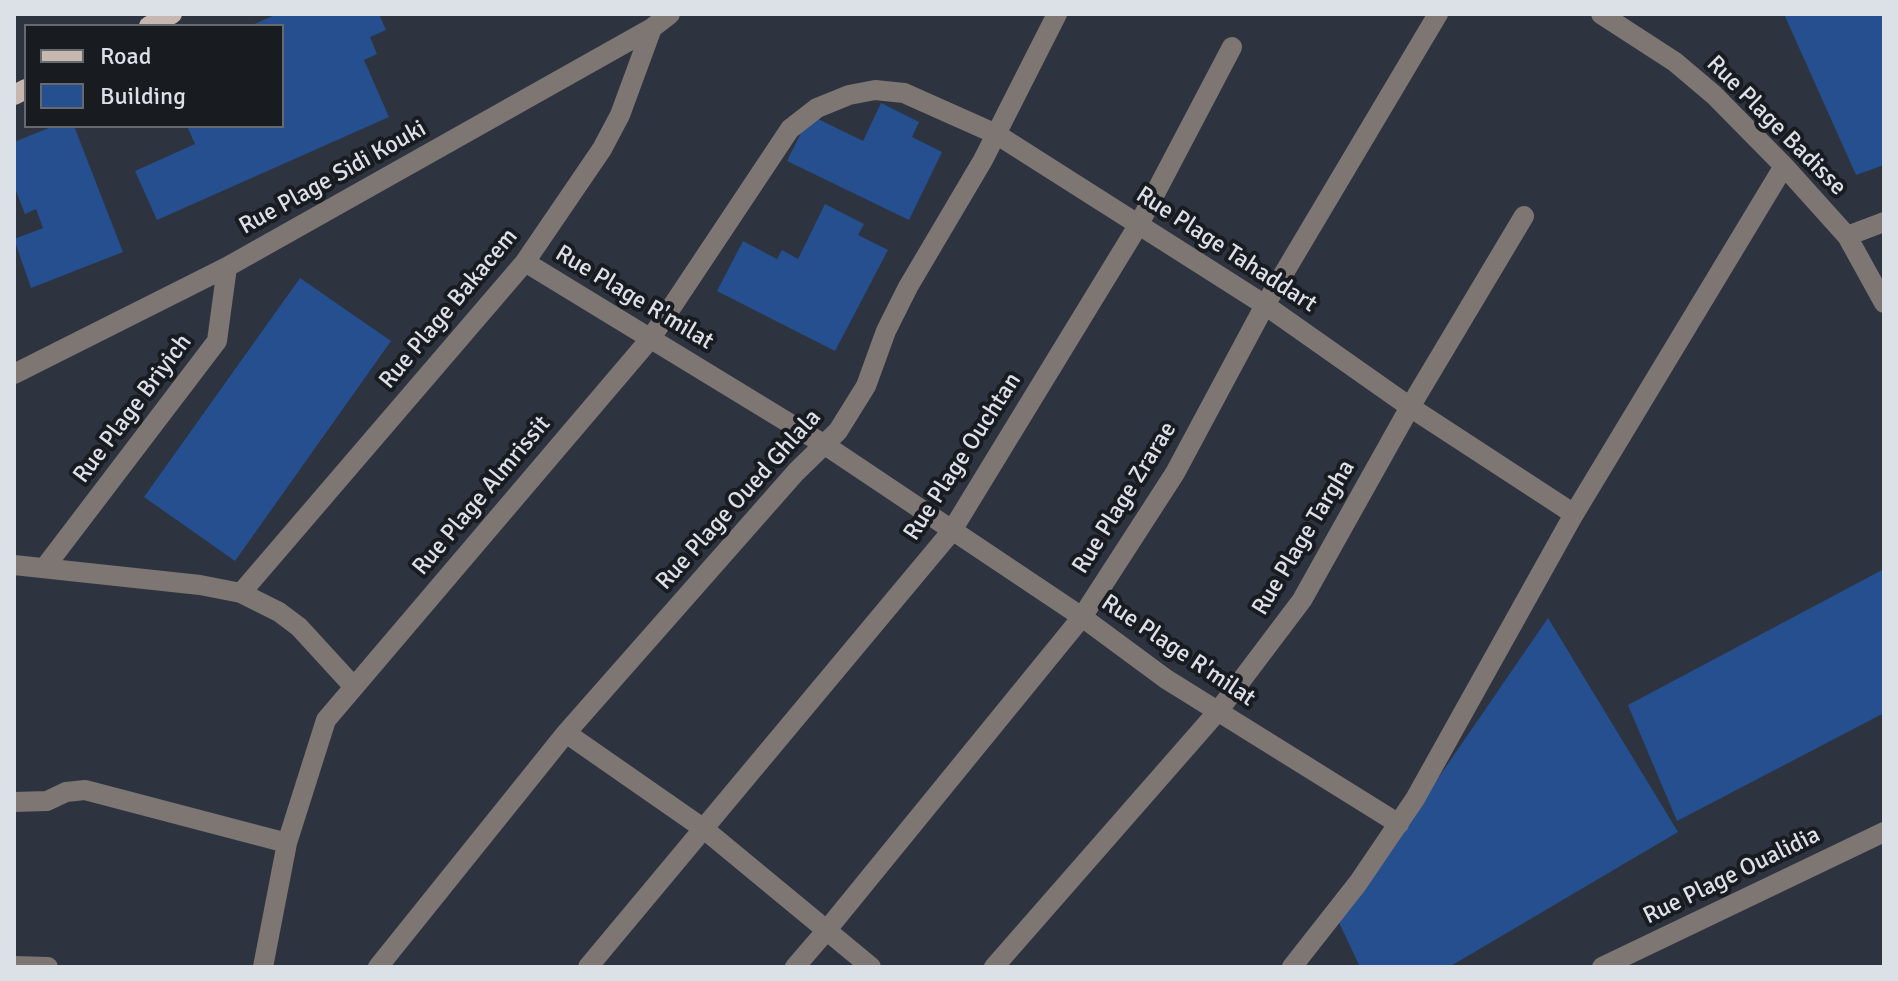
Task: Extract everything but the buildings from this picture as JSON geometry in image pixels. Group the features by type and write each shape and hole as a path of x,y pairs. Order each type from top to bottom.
{"main road":[{"path":"153,24 172,14"}],"street":[{"name":"Rue Plage Sidi Kouki","path":"14,374 227,267 652,28 670,14"},
{"name":"Rue Plage Oued Ghlala","path":"378,967 566,733 796,472 825,445 856,404 901,300 996,134 1057,14"},
{"name":"Rue Plage Zrarae","path":"795,967 1082,617 1175,473 1265,305 1438,14"},
{"name":"Rue Plage Badisse","path":"1601,14 1675,62 1714,95 1784,166 1847,236 1884,303"},
{"name":"Rue Plage Bakacem","path":"241,593 525,262 602,149 620,115 652,28"},
{"name":"Rue Plage Ouchtan","path":"588,967 951,532 1139,224 1232,47"},
{"name":"Rue Plage Tahaddart","path":"828,103 875,90 904,93 996,134 1265,305 1410,407 1574,514"},
{"name":"Rue Plage Almrissit","path":"263,967 287,843 326,720 651,338 781,139 806,115 828,103"},
{"path":"1292,967 1358,883 1399,824 1574,514 1784,166"},
{"name":"Rue Plage Targha","path":"994,967 1219,710 1302,600 1410,407 1524,216"},
{"path":"1847,236 1884,222"},
{"name":"Rue Plage R'milat","path":"525,262 825,445 1082,617 1166,679 1399,824"},
{"name":"Rue Plage Briyich","path":"45,567 217,341 227,267"},
{"path":"14,565 200,585 241,593 279,612 299,627 354,687"},
{"path":"566,733 704,829 871,967"},
{"path":"14,802 47,801 66,792 85,790 287,843"},
{"name":"Rue Plage Oualidia","path":"1602,967 1884,832"},
{"path":"14,966 48,967"}]}
